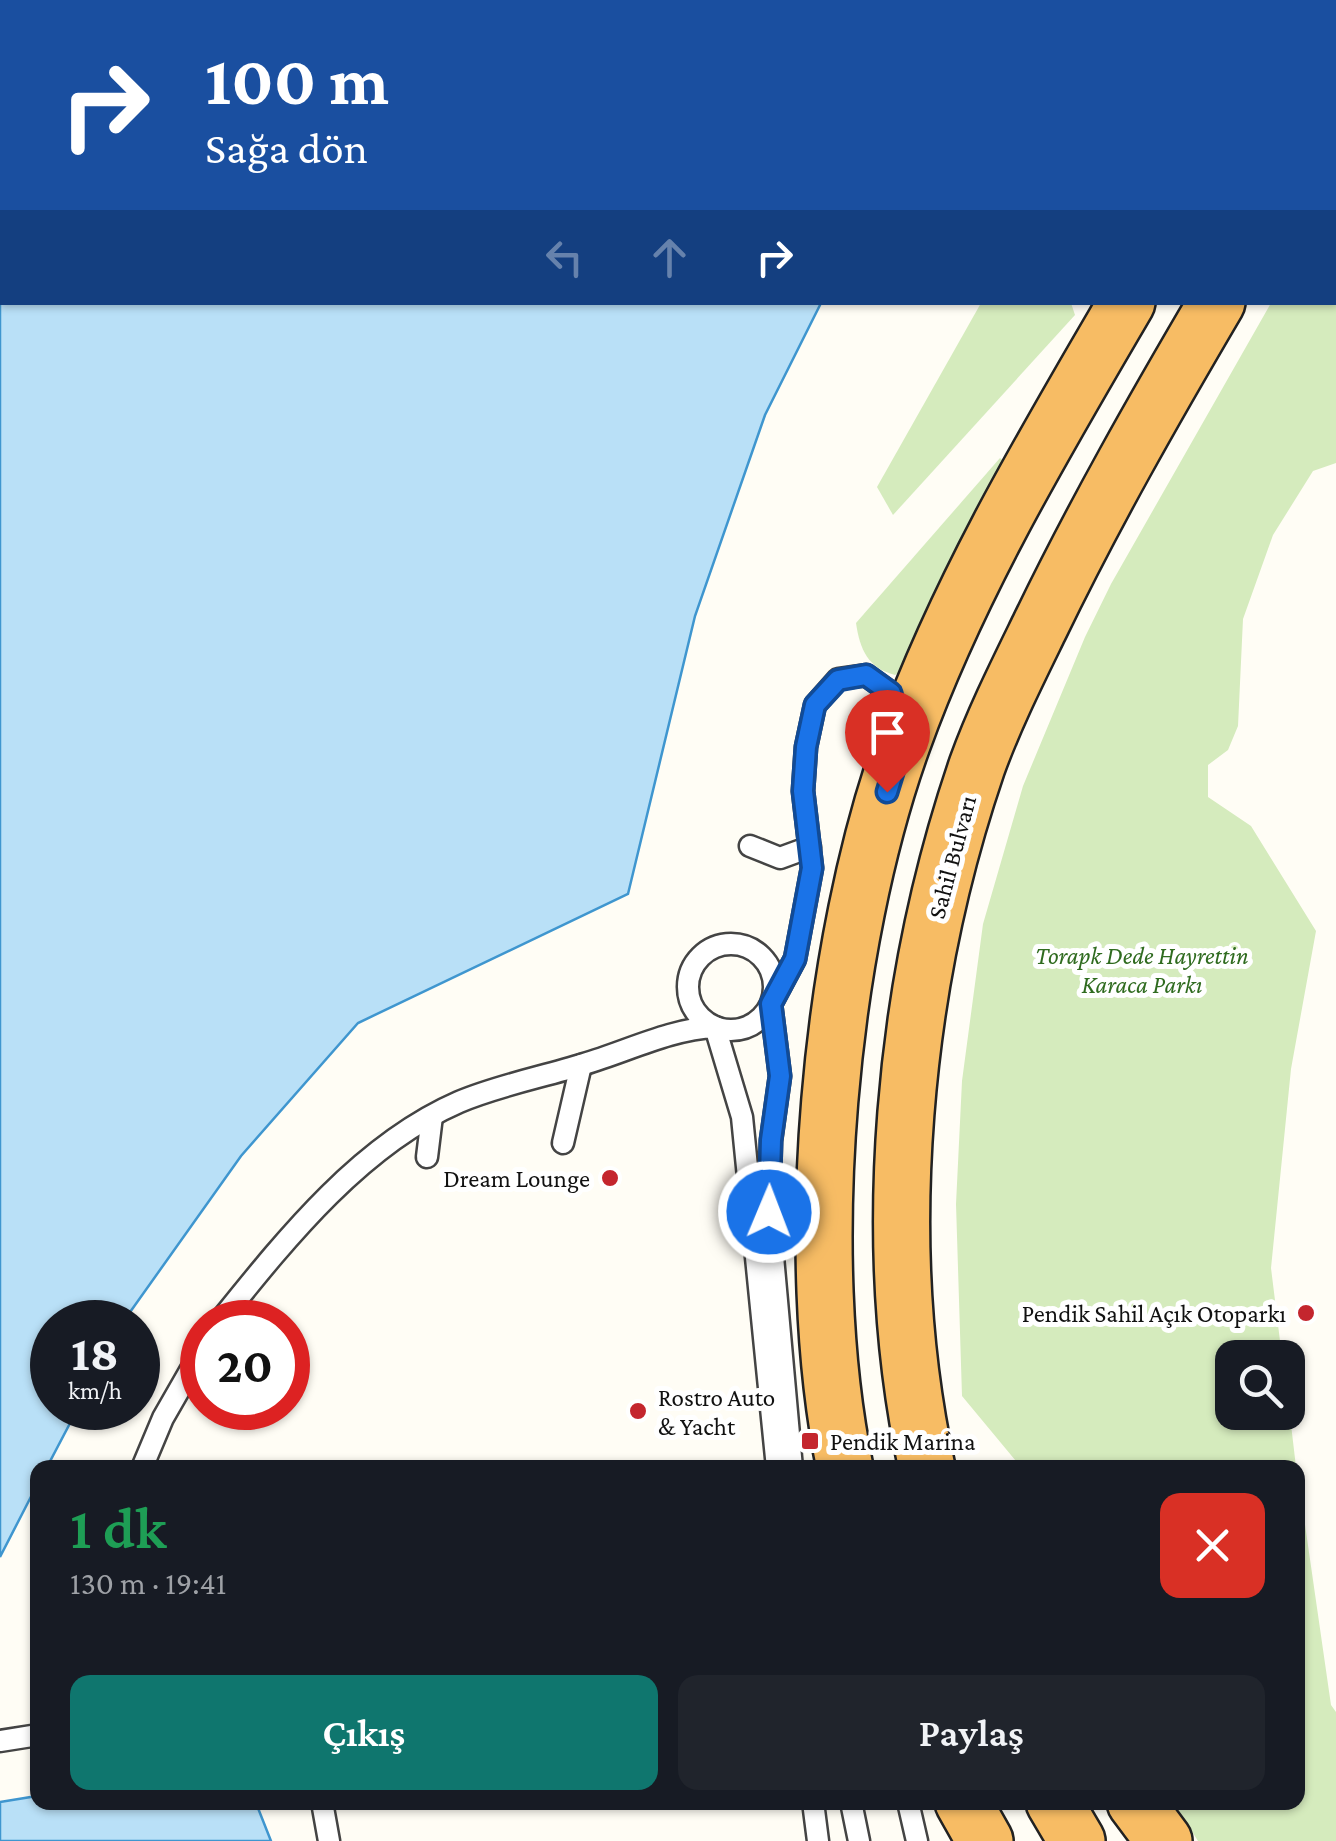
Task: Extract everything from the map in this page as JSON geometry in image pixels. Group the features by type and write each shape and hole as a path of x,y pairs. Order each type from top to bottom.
{"highway":[{"path":"844,1460 826,1312 830,1122 858,906 903,740 990,544 1125,305"},
{"name":"Sahil Bulvarı","path":"926,1460 908,1356 903,1186 910,1084 926,966 945,869 978,762 1024,660 1086,532 1214,305"},
{"path":"968,1810 985,1841"},
{"path":"1059,1810 1077,1841"},
{"path":"1141,1810 1164,1841"}],"lane":[{"path":"237,1300 311,1216 375,1153 432,1116 461,1102 684,1028 747,1027 771,1004 795,959 812,868 803,791 815,705 838,680 866,675 891,693 903,740"},
{"path":"750,846 780,858 810,848"},
{"path":"776,1460 742,1117 716,1027 698,1015 688,988 694,963 713,947 743,945 760,955 774,980 771,1004 780,1076 771,1140 769,1212 791,1460"},
{"path":"563,1143 581,1065"},
{"path":"427,1157 432,1116"},
{"path":"145,1460 162,1418 180,1387"},
{"path":"0,1740 30,1736"},
{"path":"323,1810 329,1841"},
{"path":"815,1810 818,1841"},
{"path":"852,1810 859,1841"},
{"path":"910,1810 918,1841"}],"green space":[{"path":"980,305 1072,305 1075,315 893,515 877,487"},
{"name":"Torapk Dede Hayrettin Karaca Parkı","path":"1270,305 1336,305 1336,463 1313,471 1273,535 1243,619 1238,726 1228,750 1208,765 1208,797 1251,826 1316,931 1291,1069 1271,1268 1280,1340 1215,1340 1215,1430 1292,1430 1295,1460 1015,1460 962,1396 956,1204 962,1081 983,924 1023,786 1111,584"},
{"path":"1000,458 1006,463 910,665 895,675 878,668 863,649 856,623"},
{"path":"1305,1525 1331,1705 1336,1712 1336,1841 1198,1841 1178,1810 1305,1810"}],"water":[{"path":"0,305 820,305 765,415 695,616 628,894 358,1023 241,1156 139,1300 30,1300 30,1430 66,1430 51,1460 30,1460 30,1499 0,1557"},
{"path":"30,1797 30,1810 259,1810 271,1841 0,1841 0,1802"}],"place":[{"name":"Dream Lounge","path":"610,1178"},
{"name":"Pendik Sahil Açık Otoparkı","path":"1306,1313"},
{"name":"Rostro Auto & Yacht","path":"638,1411"},
{"name":"Pendik Marina","path":"810,1441"}],"route":[{"path":"769,1212 771,1140 780,1076 771,1004 795,959 806,912 812,868 803,791 810,726 815,705 838,680 866,675 891,693 903,740 887,792"}]}
